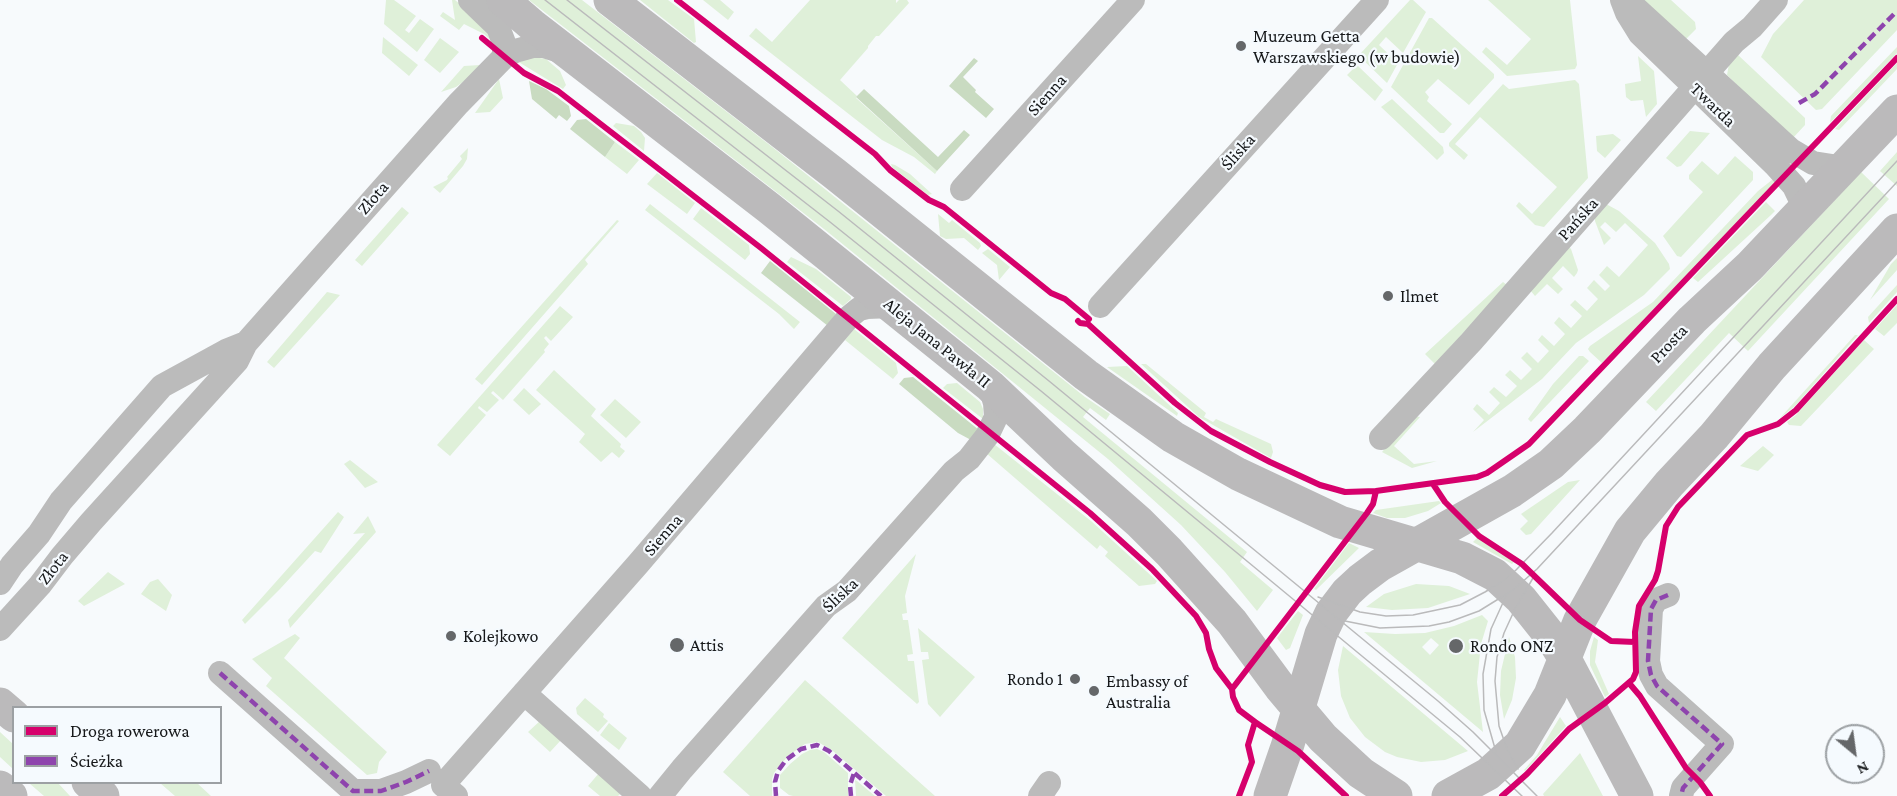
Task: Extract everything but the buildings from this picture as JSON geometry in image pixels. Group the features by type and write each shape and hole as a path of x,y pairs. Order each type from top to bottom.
{"main road":[{"name":"Aleja Jana Pawła II","path":"488,0 532,25"},
{"name":"Aleja Jana Pawła II","path":"503,0 893,306 990,386 1170,552 1232,621 1298,709"},
{"path":"622,6 1077,368 1137,413 1189,447 1254,482 1348,525 1462,558 1495,575 1533,613 1565,659 1637,796"},
{"name":"Prosta","path":"1416,545 1512,491 1551,464 1587,430 1692,320 1750,266 1897,111"},
{"path":"1448,796 1488,774 1520,745 1542,712 1580,620 1615,556 1641,516 1714,436 1779,359 1897,230"},
{"path":"1270,796 1317,644 1336,605 1364,576 1416,545"},
{"path":"0,704 12,714"},
{"path":"1298,709 1323,738 1349,762 1372,781 1396,796"},
{"path":"89,784 103,796"},
{"path":"0,787 11,796"}],"street":[{"path":"470,0 498,27 504,44 504,57"},
{"name":"Sienna","path":"962,189 1133,0"},
{"name":"Śliska","path":"1100,306 1377,0"},
{"name":"Twarda","path":"1624,0 1702,80 1786,176 1805,208"},
{"name":"Pańska","path":"1381,438 1471,342 1740,36 1752,27 1776,0"},
{"name":"Złota","path":"0,629 40,585 84,530 237,361 246,343 451,111 504,57 533,46 550,48 573,56"},
{"name":"Twarda","path":"1702,80 1791,150 1813,163 1845,168"},
{"name":"Sienna","path":"443,784 638,564 848,318 859,309 893,306"},
{"name":"Złota","path":"0,584 12,565 39,534 61,501 162,386 226,351 246,343"},
{"name":"Śliska","path":"660,796 826,606 848,591 954,471 979,447 990,432 996,417 990,386"},
{"path":"1668,595 1656,600 1651,609 1648,662 1651,675 1657,686 1722,744 1683,788 1681,796"},
{"path":"220,673 353,791 381,790 406,782 443,784"},
{"path":"524,693 640,796"}],"green space":[{"path":"386,0 394,0 416,16 405,30 409,33 420,19 434,29 417,52 384,24"},
{"path":"452,0 486,25 493,42 484,34 464,24 459,30 440,16 443,12 455,20"},
{"path":"529,0 582,0 771,146 1085,397 1110,414 1106,420 1090,408 1083,417 1247,552 1240,562 1273,590 1257,611 1225,572 1181,525 1108,459 824,229"},
{"path":"640,0 668,0 694,19 696,42 694,43"},
{"path":"703,0 720,0 734,12 728,20"},
{"path":"810,0 896,0 896,3 899,0 907,0 909,3 879,36 876,36 840,80 857,96 856,98 937,171 935,174 914,157 882,140 749,36 756,28 772,42"},
{"path":"1410,0 1426,12 1403,53 1386,37 1379,45 1398,63 1387,83 1360,57 1360,54"},
{"path":"1488,0 1570,0 1577,65 1575,69 1507,76 1482,52 1486,47 1507,65 1531,39"},
{"path":"1643,0 1671,0 1695,22 1696,29 1685,40"},
{"path":"1804,0 1897,0 1897,30 1822,109 1816,110 1761,57 1773,34"},
{"path":"1429,18 1432,18 1494,74 1494,78 1469,105 1438,79 1425,92 1429,97 1427,101 1452,124 1444,133 1440,133 1391,87"},
{"path":"383,37 418,65 409,76 382,53"},
{"path":"440,38 459,52 440,73 424,60"},
{"path":"1897,47 1897,53 1830,123 1831,116"},
{"path":"1737,54 1805,118 1805,125 1792,139 1727,75 1729,64"},
{"path":"527,56 546,59 560,71 566,85 563,89 517,61"},
{"path":"1638,56 1654,71 1657,104 1646,117 1643,100 1631,101 1626,97 1625,84 1641,81"},
{"path":"974,58 978,61 963,77 976,90 975,92 994,109 986,118 949,86"},
{"path":"1897,63 1897,69 1839,130 1835,129"},
{"path":"480,65 474,74 456,87 441,92 464,66"},
{"path":"1356,66 1383,90 1375,101 1347,75"},
{"path":"499,79 503,98 490,112 475,113"},
{"path":"1575,80 1579,84 1588,178 1544,227 1535,225 1516,206 1519,202 1532,214 1557,187 1480,117 1455,144 1468,155 1464,160 1449,146 1449,143 1503,84 1509,89"},
{"path":"529,81 546,89 569,106 571,116 567,121 559,115 556,119 532,99"},
{"path":"864,89 938,157 964,130 970,135 937,171 856,97"},
{"path":"1392,99 1443,147 1444,153 1437,160 1381,107"},
{"path":"586,119 615,142 605,157 570,129 577,120"},
{"path":"616,123 634,126 641,132 645,138 644,151 613,126"},
{"path":"1690,131 1710,133 1681,166 1677,167 1666,158"},
{"path":"1613,134 1621,140 1605,158 1597,151 1596,136"},
{"path":"615,142 639,160 627,174 605,157"},
{"path":"468,148 467,159 463,166 440,193 433,187 447,180 462,159 460,156"},
{"path":"1897,152 1897,186 1880,171"},
{"path":"1735,156 1753,172 1753,180 1681,257 1677,256 1663,236 1703,192 1689,179 1689,175 1702,161 1718,175"},
{"path":"891,164 910,174 932,194 928,195"},
{"path":"1861,172 1889,199 1748,351 1729,333 1656,411 1646,402"},
{"path":"657,173 695,203 687,214 647,184"},
{"path":"1777,176 1779,179 1602,363 1590,352 1588,349 1590,346 1653,302 1758,191"},
{"path":"1766,202 1775,211 1698,282 1693,278"},
{"path":"650,204 800,322 794,329 779,314 645,210"},
{"path":"1606,204 1619,211 1655,243 1670,269 1644,295 1576,343 1542,379 1473,432 1484,420 1473,409 1477,404 1489,415 1500,403 1489,392 1494,387 1506,397 1517,386 1505,375 1510,370 1521,380 1532,369 1521,358 1527,352 1538,363 1549,351 1538,340 1542,335 1554,346 1565,334 1554,323 1559,317 1571,328 1582,316 1570,305 1575,300 1587,311 1598,299 1587,288 1594,280 1605,291 1610,286 1599,275 1607,266 1619,277 1648,245 1625,223 1616,232 1605,222 1600,227 1611,238 1604,245 1595,217"},
{"path":"402,207 409,213 362,266 355,260"},
{"path":"701,208 749,245 750,254 745,260 693,219"},
{"path":"938,214 949,223 952,220 980,243 978,250 964,238 946,239 940,236"},
{"path":"617,220 619,221 585,260 588,264 482,385 475,379"},
{"path":"1569,247 1578,270 1577,273 1574,277 1563,266 1552,278 1563,289 1558,294 1547,284 1535,296 1530,290"},
{"path":"988,249 1010,267 999,280 997,265 982,253"},
{"path":"791,257 816,269 851,299 843,306 787,262"},
{"path":"1897,258 1897,270 1870,300 1891,264"},
{"path":"770,261 836,314 828,326 761,273"},
{"path":"1503,282 1507,285 1435,364 1425,354"},
{"path":"1897,285 1897,292 1869,323 1868,317"},
{"path":"327,292 340,295 274,368 267,362"},
{"path":"1897,305 1897,323 1884,336 1875,329"},
{"path":"560,306 573,317 551,341 546,336 544,338 549,344 545,352 503,400 493,391 491,393 499,400 487,412 479,406 478,408 486,415 450,456 437,445"},
{"path":"854,329 896,363 898,373 893,379 845,340"},
{"path":"1855,335 1858,335 1795,406 1780,418"},
{"path":"1864,340 1874,349 1801,426 1789,425 1787,422"},
{"path":"1579,356 1589,361 1531,422 1528,419 1553,384"},
{"path":"1141,364 1146,364 1206,413 1204,417 1213,422 1216,419 1271,444 1273,452 1271,458 1199,417"},
{"path":"1127,366 1178,413 1177,416 1107,367"},
{"path":"554,370 596,409 591,416 621,444 620,447 625,451 619,458 612,452 601,462 579,442 585,434 536,390"},
{"path":"913,377 979,430 971,440 958,433 899,384 904,378"},
{"path":"957,383 980,402 983,419 943,388 947,384"},
{"path":"524,388 541,404 529,415 513,400"},
{"path":"615,399 641,422 626,438 600,415"},
{"path":"1414,416 1420,417 1394,446 1414,464 1437,461 1412,468 1382,452"},
{"path":"994,444 1091,521 1157,581 1155,584 1139,586 1105,556 1108,552 1100,545 1097,549 986,453"},
{"path":"1763,446 1774,455 1758,471 1740,466"},
{"path":"350,460 378,482 365,488 344,464"},
{"path":"1580,480 1531,534 1526,535 1520,529 1528,521 1521,514 1568,482"},
{"path":"1439,501 1441,503 1428,511 1405,518 1387,518 1373,513 1376,510"},
{"path":"338,512 344,517 321,553 315,551 245,624 242,620"},
{"path":"368,516 376,532 290,628 288,620 365,533 353,534"},
{"path":"1477,538 1514,562 1512,564 1473,542"},
{"path":"1349,543 1359,548 1316,590 1314,589"},
{"path":"916,554 905,596 907,613 902,614 903,620 908,620 913,654 907,655 908,661 914,661 919,702 917,704 842,638"},
{"path":"108,572 125,584 84,606 78,601"},
{"path":"158,579 172,595 166,611 141,594 150,582"},
{"path":"1416,584 1449,586 1470,594 1428,608 1392,610 1366,607 1384,594"},
{"path":"1298,611 1303,615 1290,648 1286,650 1277,638"},
{"path":"1482,615 1488,621 1481,644 1477,682 1483,732 1364,632 1425,633 1454,626","holes":["1431,638 1439,645 1430,655 1422,647"]},
{"path":"918,628 975,677 940,717 928,704 922,660 929,659 928,652 921,652"},
{"path":"295,634 300,638 284,658 387,752 379,762 377,773 367,775 266,686 272,678 252,659"},
{"path":"1509,637 1515,657 1516,678 1512,700 1504,719 1500,695 1501,671"},
{"path":"1594,637 1598,640 1595,662 1609,694 1605,697 1590,665 1590,651"},
{"path":"1343,646 1468,751 1445,760 1421,762 1385,752 1365,737 1350,718 1341,696 1338,670"},
{"path":"805,680 935,796 886,796 833,751 818,742 805,744 788,756 774,773 772,796 750,796 723,772"},
{"path":"585,698 604,714 603,717 608,721 598,732 577,714 576,708"},
{"path":"1560,717 1566,726 1525,771 1524,770 1537,755"},
{"path":"541,720 562,739 550,752 528,732"},
{"path":"609,723 627,738 619,750 600,735"},
{"path":"0,732 12,743 12,768 0,757"},
{"path":"817,749 824,752 848,773 848,796 793,796 780,788 780,775 790,764 802,754"},
{"path":"1580,753 1603,796 1544,796 1543,794"},
{"path":"599,773 621,793 618,796 600,796 588,786"},
{"path":"855,780 857,781 875,796 856,796"},
{"path":"30,784 59,784 70,796 44,796"},
{"path":"161,784 198,784 211,796 175,796"}],"tram line":[{"path":"545,0 830,222 1041,391 1460,737 1522,796"},
{"path":"567,0 838,211 1049,381 1438,701 1473,732 1537,796"},
{"path":"1318,597 1360,612 1386,616 1413,615 1460,605 1503,581 1552,533 1897,161"},
{"path":"1345,621 1380,628 1429,626 1449,622 1479,611 1513,590 1537,569 1897,182"},
{"path":"1518,769 1507,749 1499,726 1495,681 1497,657 1504,633 1533,578"},
{"path":"1496,752 1484,710 1483,674 1491,629 1506,596"}],"marked path":[{"path":"1799,103 1815,94 1897,11"},
{"path":"1668,595 1656,600 1651,609 1648,661 1651,675 1657,686 1722,744 1683,788 1681,796"},
{"path":"220,673 353,791 381,791 429,771"},
{"path":"776,796 775,782 778,771 786,760 801,749 817,745 829,751 881,796"},
{"path":"851,796 850,785 854,773"}],"cycle path":[{"path":"677,0 875,154 890,170 929,200 944,207 1051,293 1065,299 1089,319"},
{"path":"482,38 524,73 558,91 761,248 1090,513 1152,569 1196,616 1206,633 1216,668 1232,689"},
{"path":"1239,796 1252,762 1248,745 1255,722 1239,710 1232,689 1367,513 1373,504 1376,491 1477,477 1487,473 1529,444 1897,58"},
{"path":"1502,796 1527,774 1569,729 1633,679 1636,672 1635,632 1639,606 1655,580 1666,526 1678,507 1747,435 1778,424 1796,410 1897,299"},
{"path":"1078,321 1088,324 1175,403 1211,431 1320,485 1345,492 1376,491"},
{"path":"1433,484 1445,502 1479,536 1522,564 1580,620 1611,641 1635,642"},
{"path":"1629,683 1640,696 1686,768 1710,796"},
{"path":"1255,722 1298,751 1346,796"}],"place":[{"name":"Muzeum Getta Warszawskiego (w budowie)","path":"1241,46"},
{"name":"Ilmet","path":"1388,296"},
{"name":"Kolejkowo","path":"451,636"},
{"name":"Attis","path":"677,645"},
{"name":"Rondo ONZ","path":"1456,646"},
{"name":"Rondo 1","path":"1075,679"},
{"name":"Embassy of Australia","path":"1094,691"}]}
